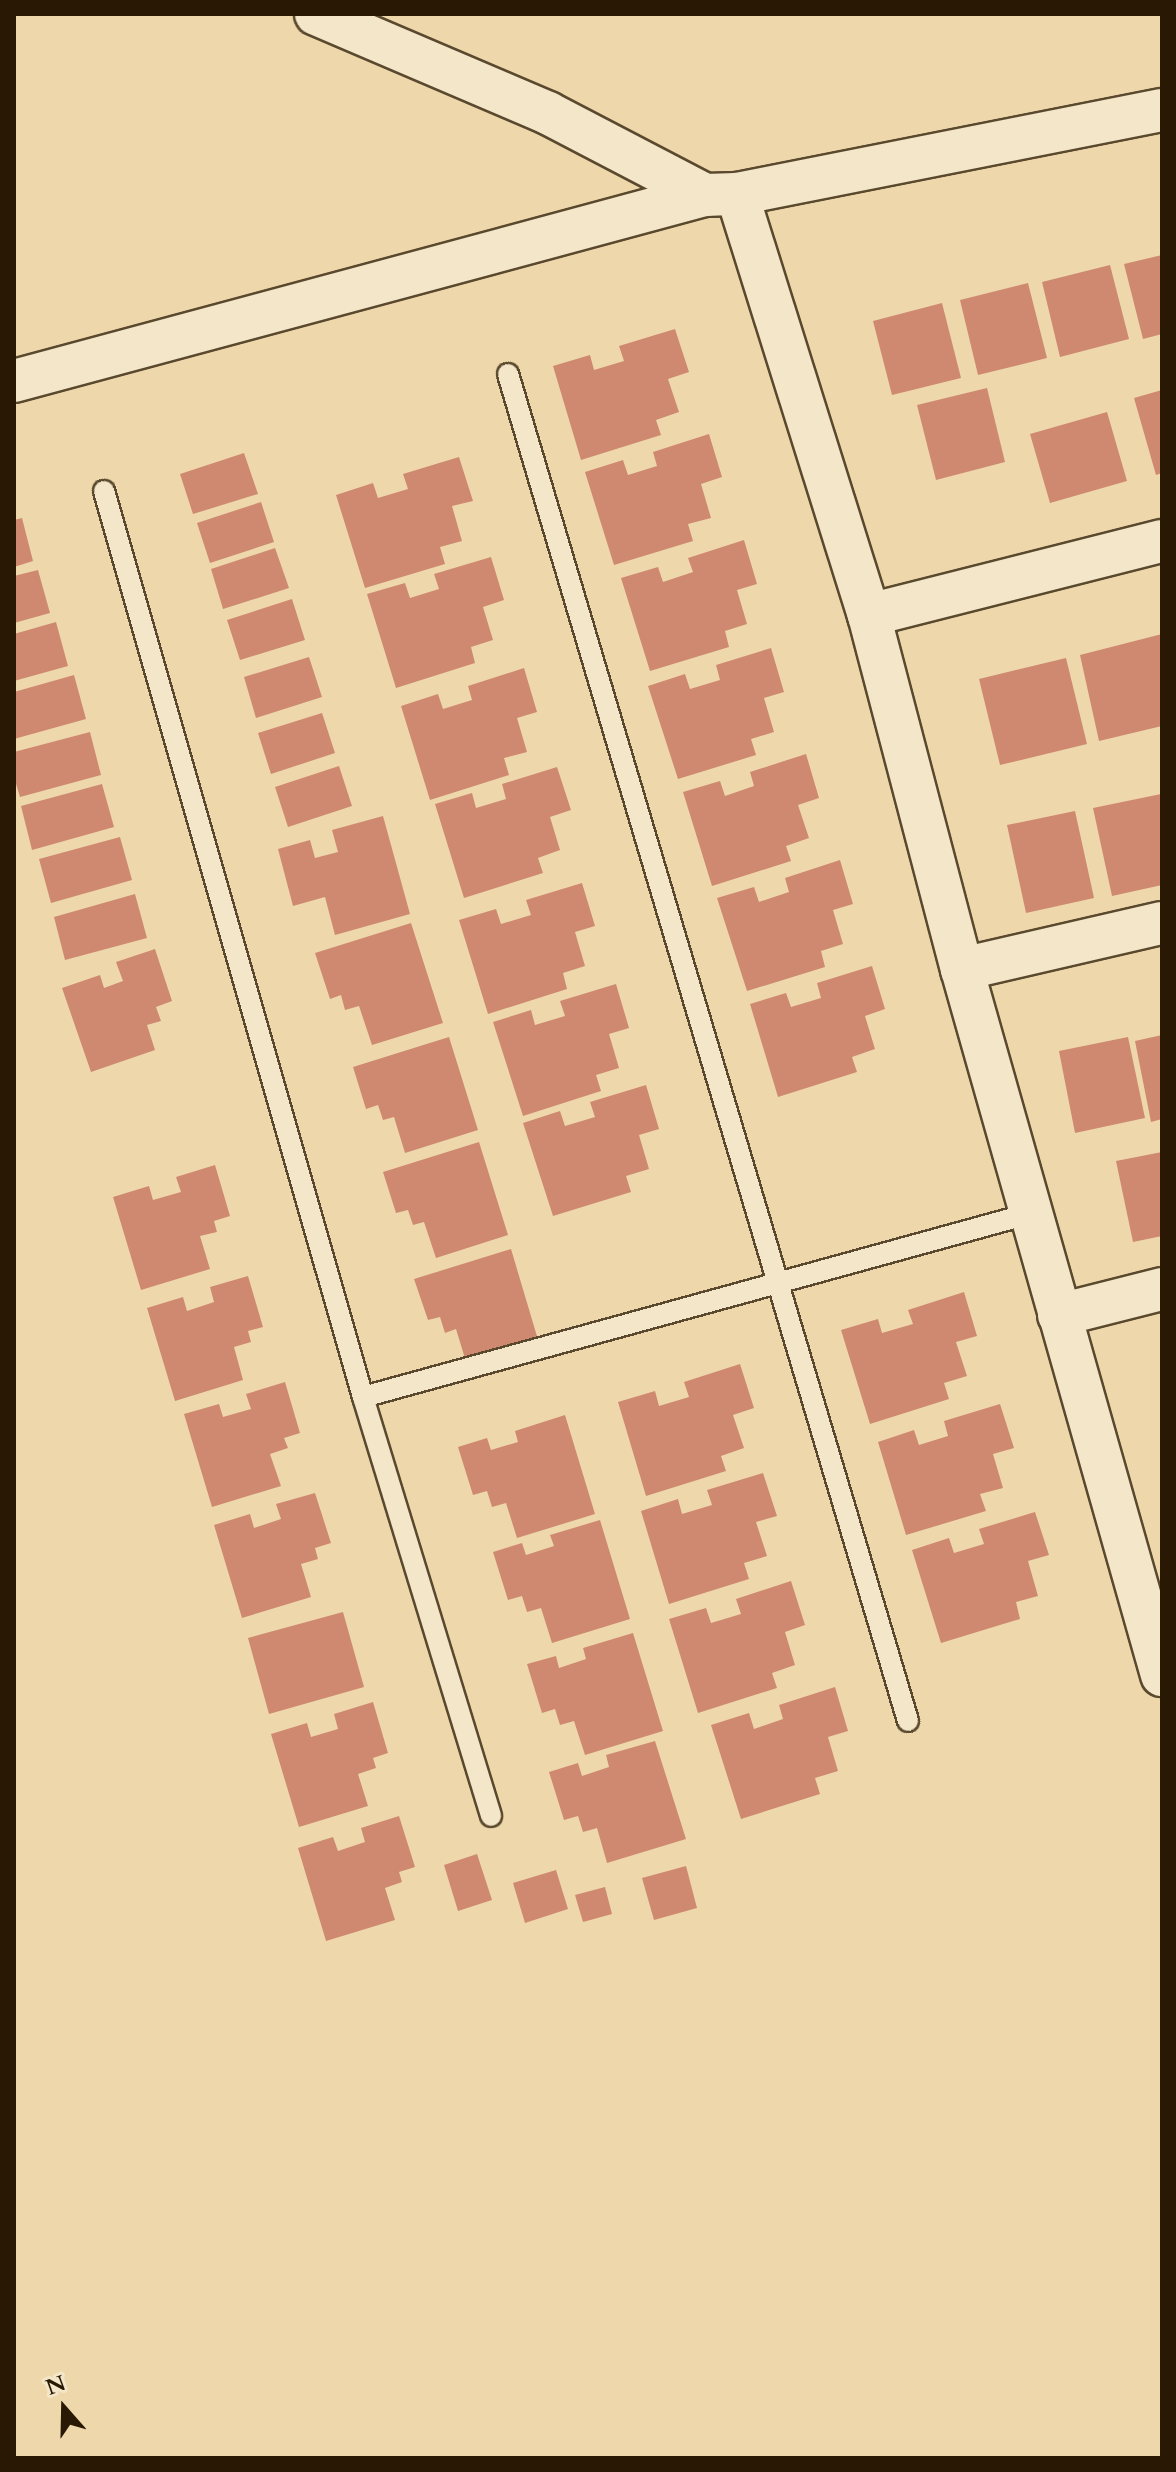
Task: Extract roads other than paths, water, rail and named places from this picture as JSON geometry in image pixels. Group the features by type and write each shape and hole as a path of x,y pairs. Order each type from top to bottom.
{"street":[{"path":"316,14 548,113 721,194 869,615 962,969 1162,1675"},
{"path":"14,381 721,194 1162,110"},
{"path":"869,615 1162,541"},
{"path":"962,969 1162,923"},
{"path":"1059,1315 1162,1289"}],"lane":[{"path":"508,374 908,1721"},
{"path":"104,491 363,1397 491,1816"},
{"path":"363,1397 1032,1213"}]}
